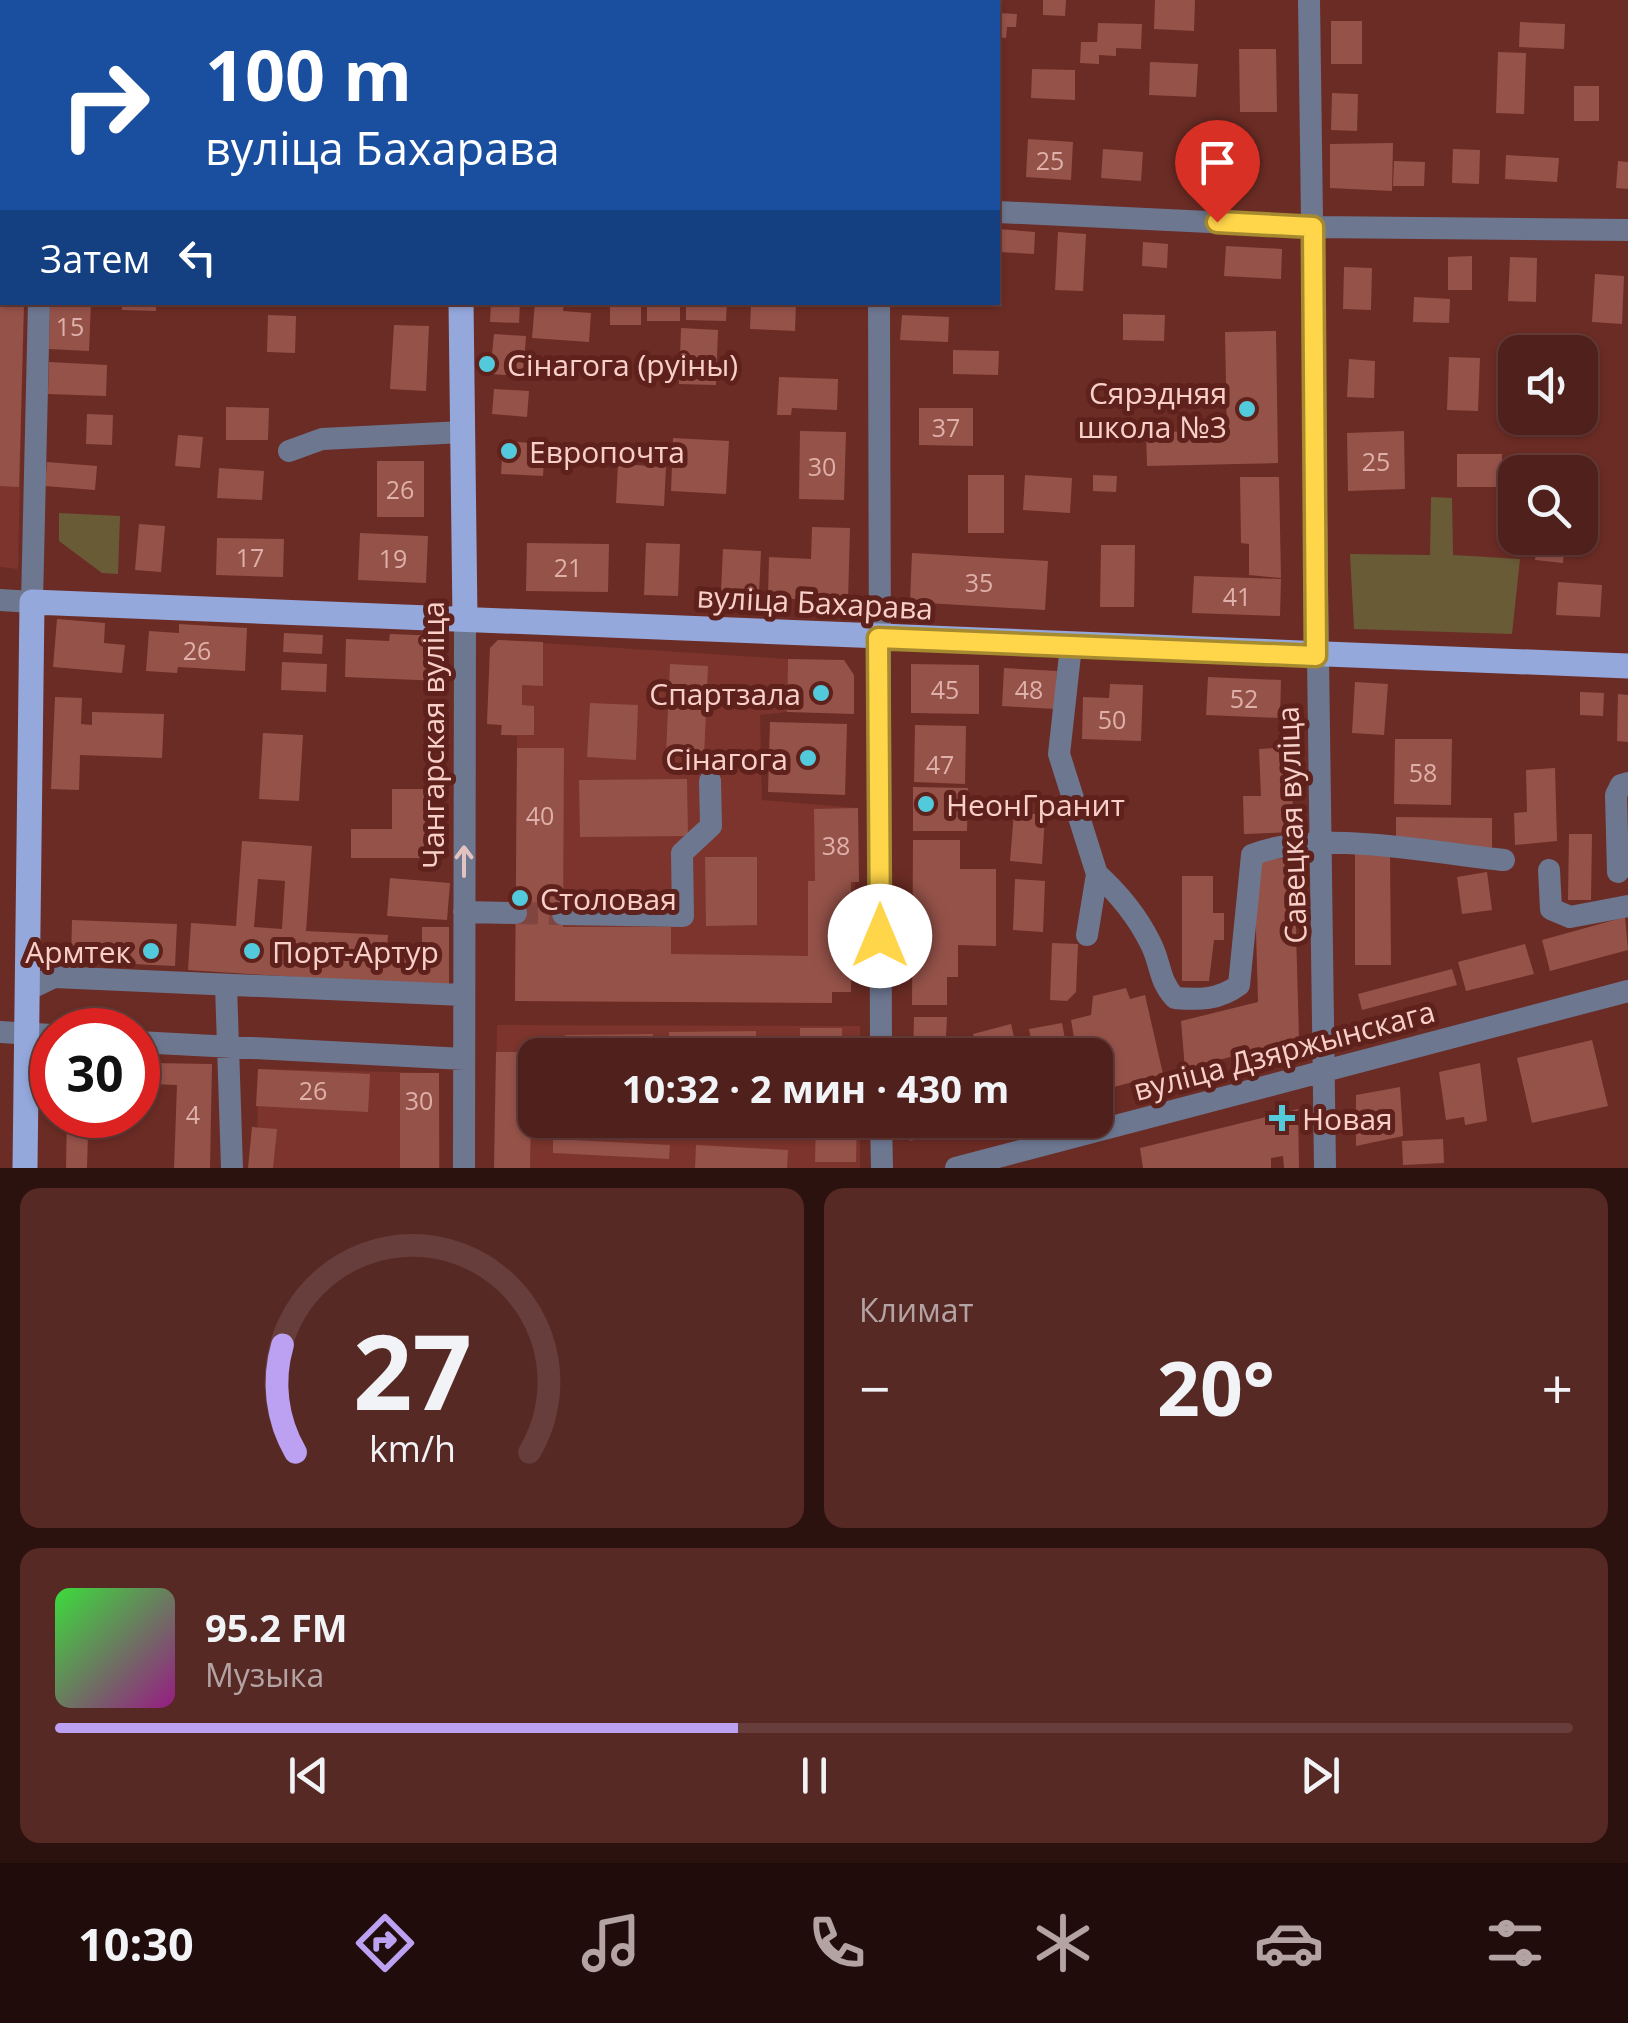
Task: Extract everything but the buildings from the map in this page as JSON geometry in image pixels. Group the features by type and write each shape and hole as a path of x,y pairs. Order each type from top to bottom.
{"main road":[{"name":"Чангарская вуліца","path":"461,305 466,619"},
{"name":"вуліца Бахарава","path":"32,602 1628,666"},
{"path":"32,602 29,989 34,1008"},
{"path":"25,1168 30,1123"}],"street":[{"name":"Савецкая вуліца","path":"1309,0 1326,1168"},
{"path":"1000,212 1313,227 1628,230"},
{"path":"32,602 39,305"},
{"path":"879,305 881,1038"},
{"path":"288,451 322,440 462,432"},
{"name":"вуліца Бахарава","path":"0,600 32,602"},
{"name":"Чангарская вуліца","path":"464,1168 466,619"},
{"path":"1071,646 1059,754 1097,874 1087,935"},
{"path":"563,914 683,916 682,853 711,826 710,781"},
{"path":"1618,872 1616,795 1620,785 1628,783"},
{"path":"1097,874 1119,894 1152,945 1162,984 1175,998 1196,1000 1226,995 1238,985 1244,969 1246,878 1252,855 1268,848 1324,844 1504,860"},
{"path":"1548,870 1551,909 1570,917 1628,906"},
{"path":"464,912 516,913"},
{"path":"29,989 54,977 463,995"},
{"path":"226,984 232,1168"},
{"name":"вуліца Дзяржынскага","path":"956,1168 1628,991"},
{"path":"0,1032 30,1034"},
{"path":"160,1043 464,1059"},
{"path":"882,1138 882,1168"}],"shaded area":[{"path":"0,305 24,305 18,569 0,567"},
{"path":"1431,497 1452,498 1453,555 1520,559 1512,634 1354,629 1350,554 1430,555"},
{"path":"59,513 120,516 118,574 102,573 59,541"},
{"path":"498,640 788,659 787,712 760,715 762,800 858,808 851,992 832,992 832,1003 515,1001 517,736 501,735 501,725 487,724 490,648"},
{"path":"497,1025 860,1026 860,1038 518,1038 518,1138 860,1138 860,1168 495,1168"},
{"path":"258,1069 439,1073 440,1168 257,1168"}],"tunnel":[{"path":"516,913 563,914"}],"place":[{"name":"Сінагога (руіны)","path":"487,364"},
{"name":"Сярэдняя школа №3","path":"1247,409"},
{"name":"Европочта","path":"509,451"},
{"name":"Спартзала","path":"821,693"},
{"name":"Сінагога","path":"808,758"},
{"name":"НеонГранит","path":"926,804"},
{"name":"Столовая","path":"520,898"},
{"name":"Армтек","path":"151,951"},
{"name":"Порт-Артур","path":"252,951"},
{"name":"Новая","path":"1282,1118"}],"route":[{"path":"880,936 878,638 1316,656 1313,227 1217,222"}]}
